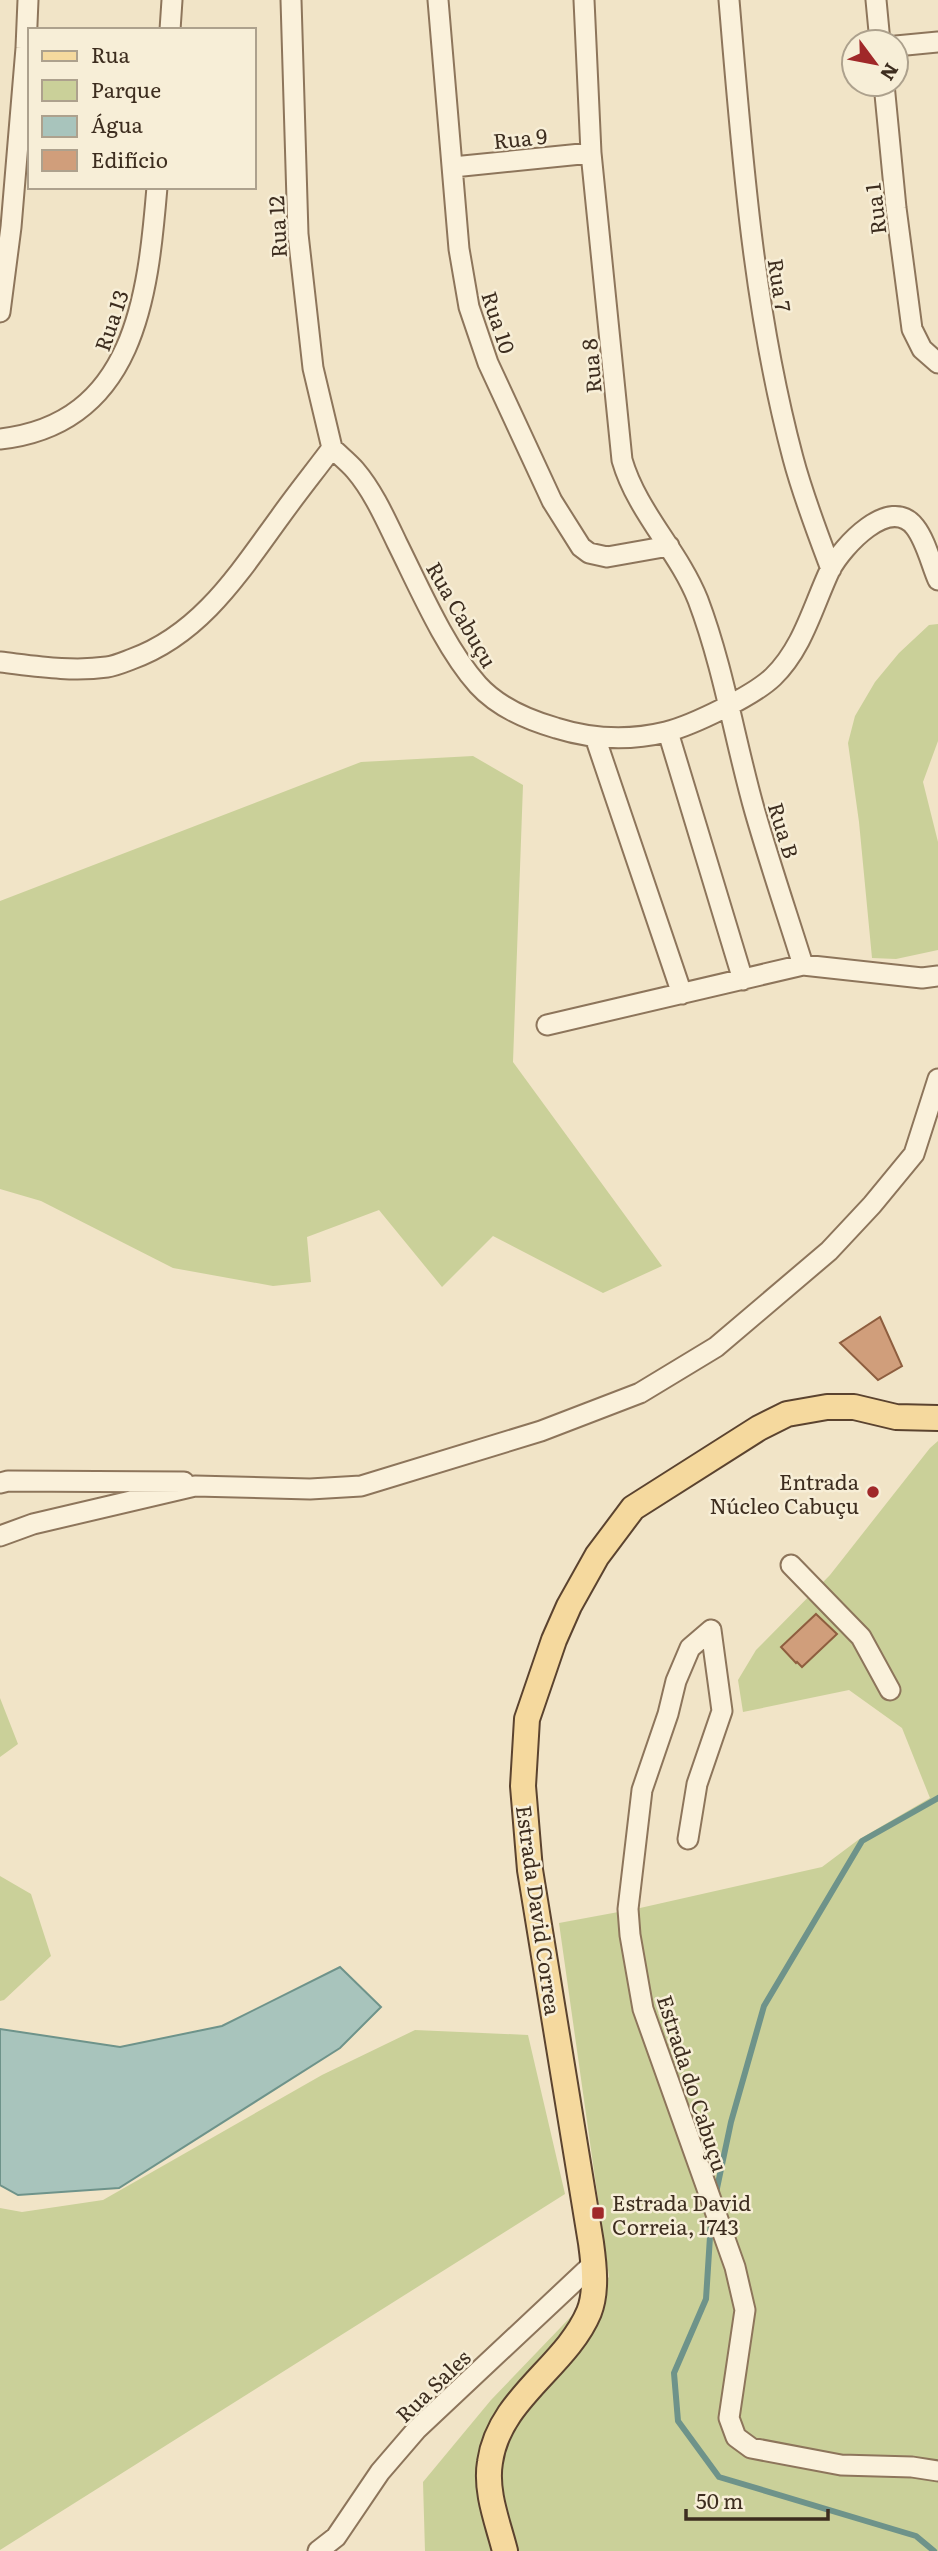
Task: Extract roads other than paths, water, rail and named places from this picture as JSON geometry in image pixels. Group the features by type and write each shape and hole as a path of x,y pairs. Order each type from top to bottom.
{"main road":[{"name":"Estrada David Correa","path":"505,2551 490,2495 490,2462 499,2432 516,2404 580,2328 593,2298 593,2264 530,1870 523,1786 527,1719 554,1640 569,1605 597,1556 633,1508 758,1428 786,1414 827,1407 854,1408 896,1417 938,1418"}],"street":[{"path":"0,312 11,227 28,0"},
{"path":"170,28 172,0"},
{"name":"Rua 12","path":"291,0 298,234 313,368 332,448"},
{"name":"Rua 10","path":"438,0 460,248 468,307 488,362 552,502 574,540 589,553 607,557 668,546"},
{"name":"Rua 8","path":"584,0 591,153 622,460 634,492 684,571 698,600 730,705"},
{"name":"Rua 7","path":"729,0 747,200 756,275 773,374 793,459 831,569"},
{"path":"876,0 879,28"},
{"path":"910,45 938,42"},
{"name":"Rua 1","path":"885,98 912,329 922,349 938,363"},
{"name":"Rua 9","path":"453,167 591,153"},
{"name":"Rua 13","path":"0,439 25,436 76,411 100,390 120,365 143,304 152,254 157,189"},
{"path":"0,662 76,670 110,667 170,641 192,626 213,605 252,558 279,517 332,448"},
{"name":"Rua Cabuçu","path":"332,448 355,470 373,494 428,607 479,686 509,710 566,732 595,737 637,737 668,732 751,694 774,676 793,651 820,599 831,569 863,530 881,519 894,515 906,519 916,527 938,580"},
{"name":"Rua B","path":"730,705 755,811 803,965"},
{"path":"668,732 743,980"},
{"path":"595,737 682,994"},
{"path":"547,1026 803,965 922,978 938,976"},
{"path":"0,1536 33,1524 195,1486 310,1489 361,1486 541,1431 640,1393 716,1347 829,1251 914,1154 938,1079"},
{"path":"0,1483 180,1481 195,1486"},
{"path":"791,1565 861,1637 890,1690"},
{"name":"Estrada do Cabuçu","path":"688,1839 697,1784 722,1711 712,1630 690,1648 676,1681 668,1714 642,1790 628,1909 643,2009 735,2267 745,2310 729,2418 736,2437 751,2448 841,2465 912,2467 938,2471"},
{"name":"Rua Sales","path":"318,2551 336,2537 380,2472 417,2429 593,2264"}],"water":[{"path":"340,1967 381,2007 340,2048 119,2188 18,2195 0,2185 0,2029 120,2047 222,2026"}],"waterway":[{"path":"716,2193 731,2122 764,2006 862,1841 938,1798"},
{"path":"711,2221 706,2299 674,2373 678,2421 719,2477 916,2536 934,2551"}],"place":[{"name":"Entrada Núcleo Cabuçu","path":"873,1492"},
{"name":"Estrada David Correia, 1743","path":"598,2213"}]}
